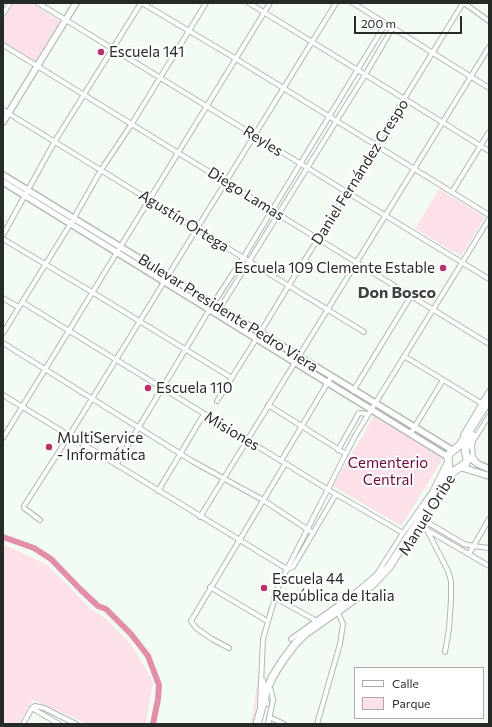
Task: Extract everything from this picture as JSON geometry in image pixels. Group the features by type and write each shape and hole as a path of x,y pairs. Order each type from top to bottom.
{"highway":[{"name":"Manuel Oribe","path":"257,724 273,676 295,644 306,634 358,597 381,576 422,523 449,469 452,454 489,400"},
{"name":"Manuel Oribe","path":"262,724 267,704 268,692 286,662 297,648 315,632 385,578 402,556 453,472 466,463 468,441 489,408"},
{"name":"Manuel Oribe","path":"452,454 452,466 459,467"},
{"path":"452,454 466,454"}],"street":[{"path":"3,14 10,3"},
{"name":"Reyles","path":"38,3 489,279"},
{"path":"3,122 6,112 37,67 76,3"},
{"path":"3,235 55,141 112,47 142,3 236,59 489,215"},
{"path":"3,333 72,221 101,170 131,125 206,3"},
{"path":"249,3 489,151"},
{"path":"3,438 270,3"},
{"path":"40,520 24,508 24,506 69,436 253,135 336,3"},
{"path":"353,3 489,88"},
{"path":"464,3 489,21"},
{"name":"Daniel Fernández Crespo","path":"217,401 259,336 464,3"},
{"path":"116,465 386,23"},
{"path":"210,310 214,311 220,308 365,75 393,27"},
{"name":"Diego Lamas","path":"3,45 83,96 225,181 489,344"},
{"path":"200,517 489,47"},
{"name":"Agustín Ortega","path":"6,112 150,199 364,332"},
{"path":"452,192 489,132"},
{"name":"Bulevar Presidente Pedro Viera","path":"3,175 72,221 167,275 220,308 295,362 353,391 372,409 414,427 443,444 452,454"},
{"name":"Bulevar Presidente Pedro Viera","path":"3,182 27,192"},
{"path":"260,714 260,681 262,671 263,639 274,597 327,489 346,454 404,356 489,219"},
{"path":"3,239 232,378"},
{"name":"Bulevar Presidente Pedro Viera","path":"119,249 163,281 210,310 298,356 372,409 438,450 452,454"},
{"path":"353,391 411,296"},
{"path":"3,298 18,307"},
{"name":"Misiones","path":"22,302 285,464 403,533"},
{"path":"3,343 139,426 180,453 263,500 313,533"},
{"path":"404,356 481,402"},
{"path":"281,461 330,380"},
{"path":"411,433 443,380"},
{"name":"Manuel Oribe","path":"291,639 372,579 380,570 403,533 432,492 481,402 489,391"},
{"path":"3,395 287,569 293,567 336,494"},
{"path":"268,405 346,454"},
{"path":"338,450 360,413 372,409"},
{"path":"158,490 204,414"},
{"path":"478,464 473,457 473,441 489,416"},
{"path":"438,450 438,446 443,444"},
{"path":"466,454 478,464 489,469"},
{"path":"229,648 212,639 191,623 194,614 285,464"},
{"path":"459,467 489,476"},
{"path":"321,502 329,507"},
{"path":"314,516 321,521"},
{"path":"469,554 489,520"},
{"path":"422,523 464,544 489,548"},
{"path":"422,523 489,566"},
{"path":"422,523 448,571 451,581 449,629 445,652"},
{"path":"372,579 381,576"},
{"path":"210,587 267,621"},
{"path":"274,597 315,620"},
{"path":"317,724 340,644 343,624 339,615"},
{"path":"262,671 266,676 273,676"},
{"path":"262,671 268,692 273,696 268,724"},
{"path":"23,724 32,708 35,706 44,708 76,724"},
{"path":"32,708 59,724"},
{"path":"269,717 284,724"}],"green space":[{"path":"14,3 31,3 60,21 35,62 3,42 3,20"},
{"path":"439,189 485,217 461,256 415,229"},
{"name":"Cementerio Central","path":"374,416 443,459 401,526 333,486"},
{"path":"429,526 468,548 468,550 429,528"},
{"path":"3,544 48,565 91,609 105,618 131,644 153,681 146,724 88,724 33,700 18,724 3,724"},
{"path":"259,671 255,724 251,724"}],"waterway":[{"path":"3,537 34,548 51,559 98,606 106,609 131,634 148,656 159,685 153,724"}],"place":[{"name":"Escuela 141","path":"101,52"},
{"name":"Escuela 109 Clemente Estable","path":"443,268"},
{"name":"Escuela 110","path":"148,388"},
{"name":"MultiService - Informática","path":"49,447"},
{"name":"Escuela 44 República de Italia","path":"264,588"}],"district":[{"name":"Don Bosco","path":"397,293"}]}
